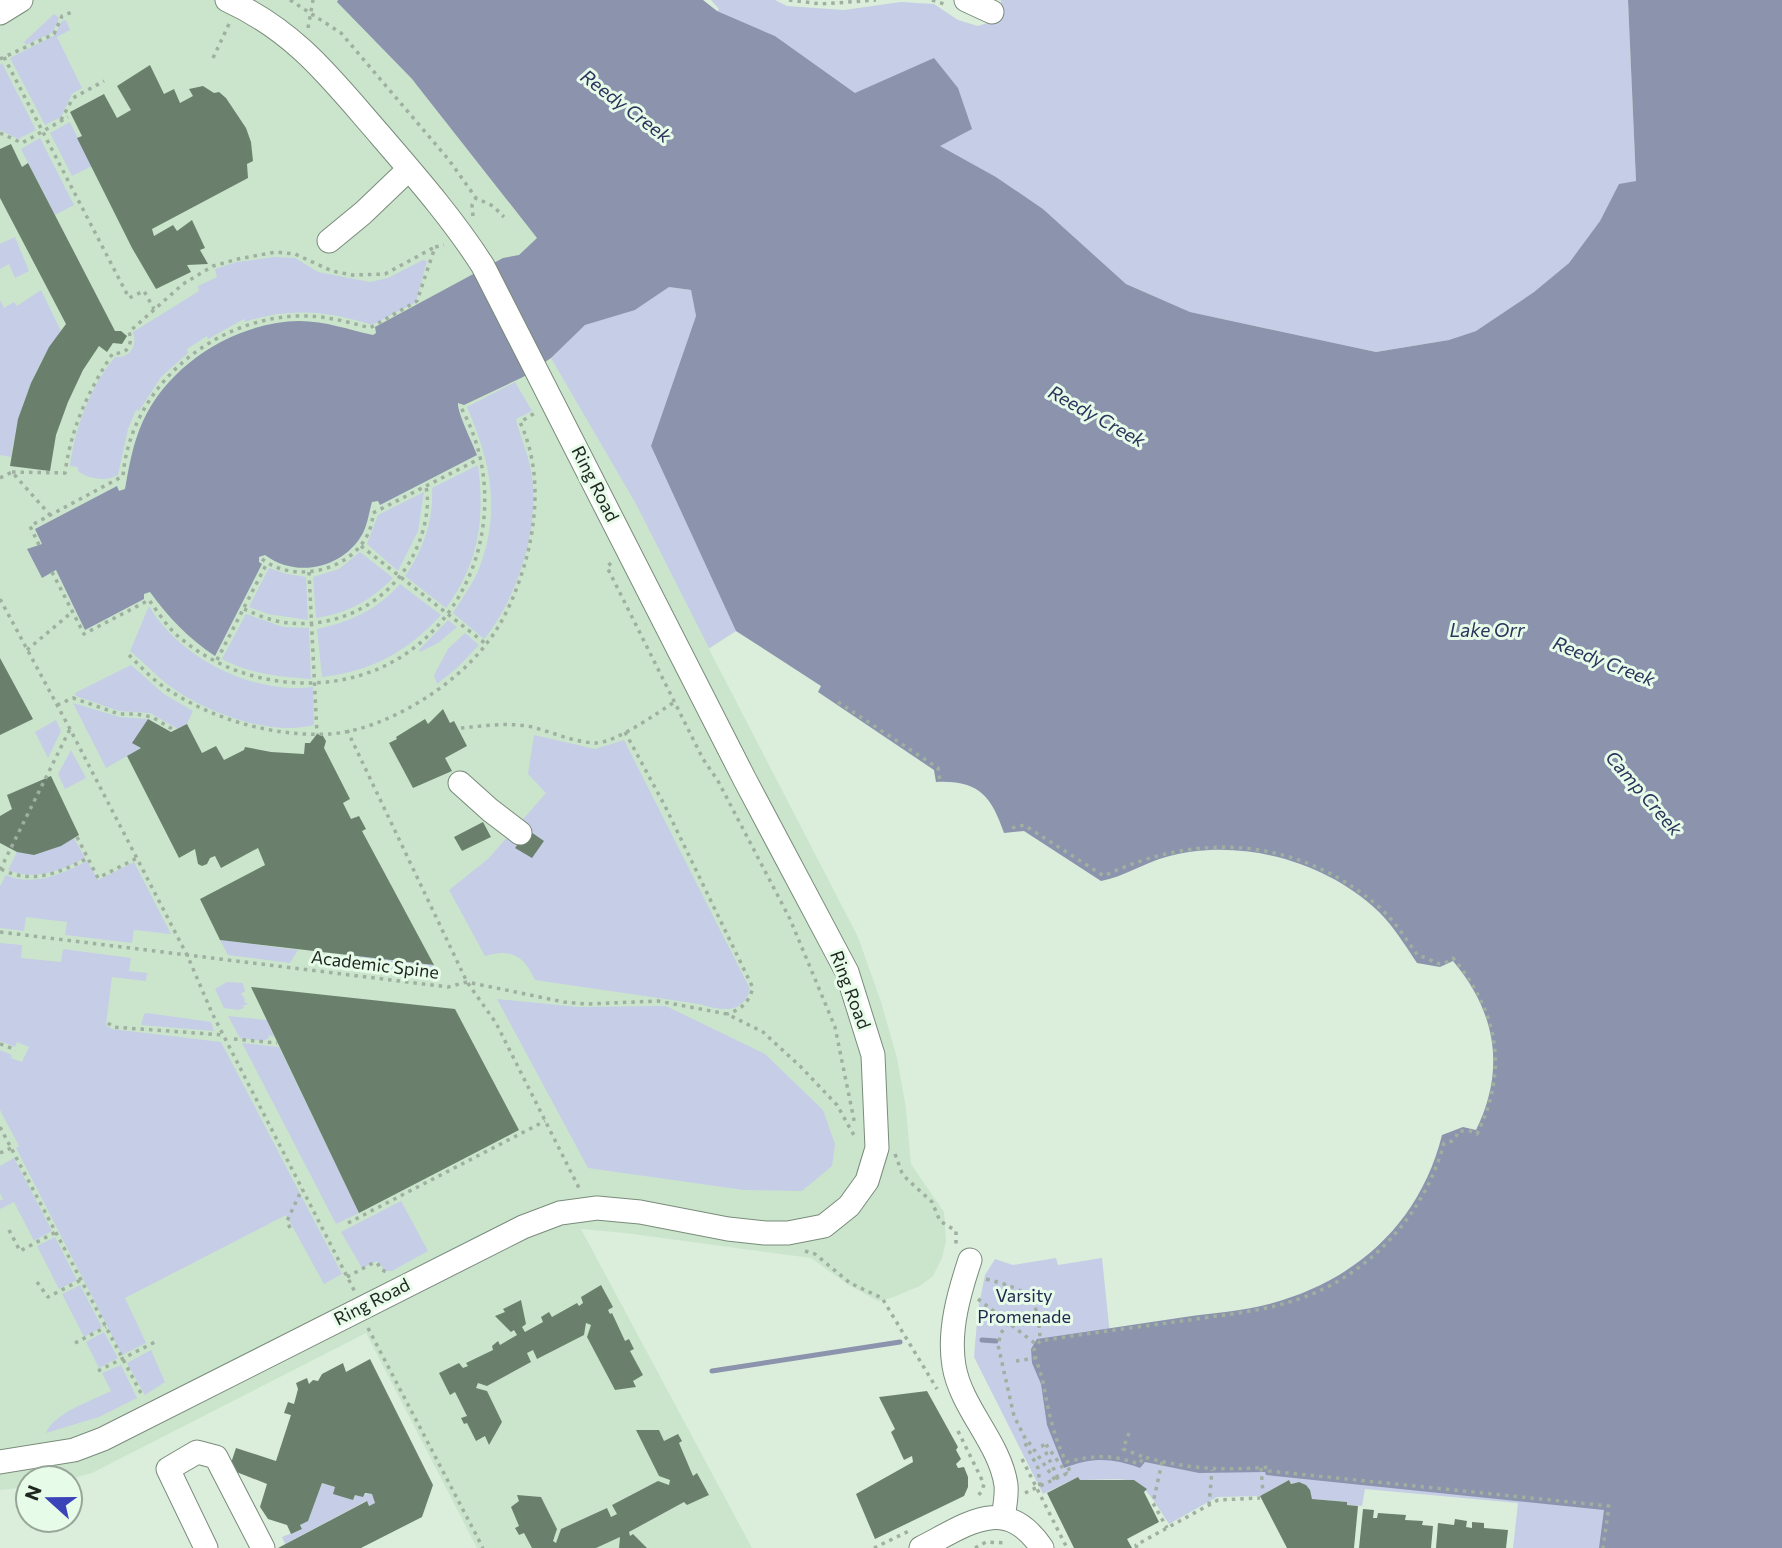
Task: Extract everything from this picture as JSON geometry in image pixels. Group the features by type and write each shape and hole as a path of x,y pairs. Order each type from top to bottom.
{"street":[{"path":"0,13 21,0"},
{"name":"Ring Road","path":"0,1462 74,1450 103,1439 523,1227 575,1210 618,1209 728,1229 788,1233 824,1226 849,1206 867,1181 877,1148 873,1055 847,972 745,780 483,266 456,223 303,48 278,29 227,0"},
{"path":"966,0 992,12 983,0"},
{"path":"329,240 363,213 409,169"},
{"path":"460,783 520,833"},
{"path":"975,1268 961,1287 955,1321 954,1367 961,1389 1004,1475 1006,1496 1003,1517"},
{"path":"206,1548 168,1469 197,1452 216,1457 263,1548"},
{"path":"921,1548 977,1519 1003,1517 1025,1529 1042,1548"}],"path":[{"path":"290,0 341,33 449,160 476,198 493,205 504,217"},
{"path":"303,48 313,0"},
{"path":"789,0 821,4 876,0"},
{"path":"72,12 62,16 54,34 2,58 129,298 144,291 154,310"},
{"path":"213,58 229,24"},
{"path":"60,122 73,98 104,81"},
{"path":"0,133 22,143 68,117"},
{"path":"474,218 472,205 476,198"},
{"path":"0,478 12,472 65,473 72,435 93,384 113,354 125,352 132,340 129,332 183,284 213,266 276,252 295,254 332,271 352,275 385,274 435,247 451,243"},
{"path":"39,545 30,526 123,476 127,449 142,412 164,380 192,354 227,334 278,318 331,317 370,328 417,301 435,247"},
{"path":"52,572 84,634 149,600 177,636 216,661 247,676 316,683 370,672 398,659 422,641 457,600 467,580 484,526 486,492 481,457 469,422 460,406"},
{"path":"129,654 163,686 216,715 270,730 317,734 347,730 386,719 416,704 449,681 486,644 510,602 524,568 535,509 536,481 533,462 520,422 538,411"},
{"path":"262,559 286,569 309,572 338,565 361,546 368,536 373,513 481,457"},
{"path":"12,472 50,515"},
{"path":"244,609 276,621 312,623 339,619 364,608 399,578 420,540 428,502 426,487"},
{"path":"361,546 486,644"},
{"path":"216,661 267,563"},
{"path":"461,728 530,726 596,743 625,732 676,701 607,567"},
{"path":"309,572 317,734"},
{"path":"0,599 71,729 188,957 223,1035 355,1292 359,1309 482,1548"},
{"path":"27,650 72,611"},
{"path":"57,705 73,698 119,714 135,713 152,717 174,730"},
{"name":"Academic Spine","path":"0,932 448,988 467,982 564,1002 587,1004 658,1001 727,1014 763,1032 801,1067 836,1105 853,1136 858,1140 835,1027 809,961 718,781 703,759 676,701"},
{"path":"838,702 937,768 940,782"},
{"path":"71,729 0,870 36,877 65,870 88,858"},
{"path":"347,730 467,982 496,1023 581,1193"},
{"path":"625,732 665,806 753,988 749,999 739,1010 727,1014"},
{"path":"973,1309 975,1297 1038,1343 1267,1308 1308,1296 1342,1279 1371,1258 1402,1227 1423,1196 1439,1164 1444,1143 1457,1137 1458,1131 1477,1134 1492,1096 1496,1059 1492,1025 1483,1003 1474,984 1453,958 1440,965 1434,964 1426,957 1418,956 1402,932 1379,907 1317,866 1281,854 1241,847 1203,846 1166,853 1127,865 1104,876 1024,825 1012,828"},
{"path":"77,837 98,878 137,858"},
{"path":"108,1023 113,1027 223,1035"},
{"path":"234,1039 278,1043"},
{"path":"0,1044 16,1050"},
{"path":"348,1223 545,1121"},
{"path":"0,1127 153,1415"},
{"path":"0,1153 11,1147"},
{"path":"290,1228 287,1221 302,1189"},
{"path":"9,1230 20,1251 56,1232"},
{"path":"788,1233 790,1247 815,1254 850,1283 882,1298 937,1389"},
{"path":"975,1268 1026,1292 1038,1313 1035,1358 1044,1384 1051,1427 1070,1472 1023,1494"},
{"path":"347,1276 355,1272"},
{"path":"37,1282 48,1297 81,1280"},
{"path":"1008,1323 998,1345 1000,1357 1014,1416 1038,1468 1038,1487"},
{"path":"75,1343 106,1328"},
{"path":"98,1371 155,1342"},
{"path":"1016,1361 1035,1358"},
{"path":"1129,1433 1123,1449 1162,1462 1212,1470 1269,1467 1269,1471 1609,1506 1603,1548"},
{"path":"1027,1442 1056,1479"},
{"path":"1056,1479 1042,1444 1045,1443 1067,1474"},
{"path":"1019,1454 1067,1548"},
{"path":"1066,1462 1104,1455 1139,1464 1144,1457"},
{"path":"1162,1462 1153,1503 1167,1528"},
{"path":"1137,1548 1136,1545 1219,1500 1261,1495 1261,1468"},
{"path":"1209,1505 1212,1470"},
{"path":"975,1548 986,1542 1005,1542"}],"shaded area":[{"path":"0,0 338,0 337,2 635,310 669,287 696,316 651,447 736,631 709,649 858,937 897,1058 906,1108 911,1164 944,1212 946,1241 942,1258 933,1276 920,1286 878,1301 847,1284 811,1258 581,1229 752,1548 477,1548 366,1333 92,1473 84,1475 84,1464 14,1464 14,1488 0,1490"}],"green space":[{"path":"711,0 775,0 787,6 844,10 901,2 934,4 958,20 978,26 999,19 1001,0 1628,0 1636,181 1619,185 1600,221 1569,263 1534,292 1476,331 1449,340 1376,352 1190,312 1126,284 1043,209 996,177 939,146 855,93 775,36 717,11 719,9"},
{"path":"54,14 59,18 53,32 26,45 24,42"},
{"path":"66,20 70,30 57,37 82,88 72,94 61,117 45,125 10,58 55,35 62,21"},
{"path":"2,63 36,130 18,139 0,130"},
{"path":"70,122 92,166 72,176 50,133"},
{"path":"40,138 74,205 55,215 21,149"},
{"path":"15,237 29,271 15,278 9,264 0,269 0,244"},
{"path":"275,257 295,258 318,272 370,282 388,278 423,260 427,261 416,302 372,325 325,314 277,314 245,322 244,319 208,339 207,336 187,349 188,353 161,377 139,411 136,410 128,429 118,475 103,479 92,478 78,471 78,467 70,466 80,423 91,395 115,357 132,350 133,332 199,291 198,286 217,277 215,269 237,262"},
{"path":"669,287 691,290 696,316 651,446 736,631 709,648 636,504 551,358 585,325 635,310"},
{"path":"41,290 61,331 42,360 28,391 11,457 0,455 0,300 4,308 14,302 17,306"},
{"path":"515,382 532,411 516,419 531,471 533,514 524,560 516,582 507,603 484,639 453,613 477,572 490,525 487,466 467,407"},
{"path":"478,465 481,504 477,540 466,574 446,608 405,576 426,534 432,488"},
{"path":"424,492 418,531 398,571 367,544 378,515"},
{"path":"360,552 393,578 358,605 316,618 313,577 339,569"},
{"path":"269,568 306,577 308,620 268,614 249,607"},
{"path":"400,584 441,615 415,639 388,658 357,670 322,677 317,629 341,623 363,613 383,601"},
{"path":"149,606 162,625 179,642 220,669 267,685 313,687 314,725 277,727 237,719 199,703 167,684 130,651"},
{"path":"246,614 283,627 309,628 311,679 254,671 222,659"},
{"path":"448,620 457,627 438,643 420,652 419,650"},
{"path":"465,633 479,645 437,684 434,675 448,649"},
{"path":"131,665 164,694 193,711 187,724 178,729 150,713 119,711 76,696 75,693"},
{"path":"73,703 120,717 148,719 133,742 141,748 106,768"},
{"path":"56,720 61,731 48,758 35,732"},
{"path":"534,735 595,749 624,740 750,989 742,1004 722,1009 535,980 526,965 516,956 503,953 485,956 449,890 488,859 546,793 528,774"},
{"path":"71,750 86,778 65,789 58,774"},
{"path":"74,838 85,858 76,863 48,873 28,875 8,870 17,852 47,851"},
{"path":"87,861 98,880 134,862 171,934 134,930 132,943 65,935 67,922 26,917 24,931 0,928 0,886 6,875 27,880 37,879 58,874"},
{"path":"220,940 298,950 290,963 228,955"},
{"path":"0,943 22,945 21,958 61,962 63,949 131,958 129,971 147,973 146,981 112,977 106,1025 112,1029 221,1042 342,1274 324,1284 286,1215 125,1298 146,1343 122,1355 16,1148 19,1146 0,1110 0,1050 22,1062 29,1047 17,1042 15,1047 0,1041"},
{"path":"359,956 434,965 426,978 359,968 355,959"},
{"path":"227,982 243,983 245,992 241,993 247,1003 243,1005 244,1008 224,1008 215,989"},
{"path":"497,999 578,1007 666,1006 765,1054 823,1110 835,1144 832,1166 802,1191 744,1190 588,1168"},
{"path":"144,1014 211,1022 214,1031 141,1025"},
{"path":"228,1016 267,1020 274,1037 268,1035 269,1038 263,1041 240,1038"},
{"path":"242,1043 279,1047 359,1213 336,1224"},
{"path":"14,1158 52,1231 34,1241 14,1202 0,1209 0,1200 3,1200 0,1193 0,1166"},
{"path":"401,1201 428,1251 392,1271 386,1271 377,1261 362,1268 341,1232"},
{"path":"55,1237 77,1280 59,1289 37,1246"},
{"name":"Varsity Promenade","path":"1056,1258 1058,1265 1102,1258 1110,1335 1087,1451 1616,1501 1608,1548 1513,1548 1518,1503 1365,1489 1362,1506 1347,1505 1347,1502 1312,1499 1305,1486 1299,1483 1291,1484 1289,1480 1260,1496 1217,1497 1169,1524 1149,1495 1134,1482 1114,1479 1080,1480 1078,1477 1043,1494 974,1357 978,1310 985,1275 995,1259 1013,1265"},
{"path":"80,1285 102,1327 84,1337 62,1294"},
{"path":"104,1332 118,1358 99,1368 86,1342"},
{"path":"151,1350 165,1382 145,1395 127,1363"},
{"path":"121,1365 137,1398 99,1417 46,1433 57,1419 111,1391 102,1373"},
{"path":"322,1483 335,1487 353,1500 355,1495 372,1494 375,1503 369,1506 366,1501 285,1544 282,1537 302,1529 300,1525 308,1520"}],"water":[{"name":"Lake Orr","path":"338,0 703,0 717,11 775,36 855,93 934,58 958,88 972,129 940,146 996,177 1043,209 1126,284 1190,312 1376,352 1449,340 1476,331 1534,292 1569,263 1600,221 1619,184 1636,181 1628,0 1782,0 1782,1548 1599,1548 1604,1510 1266,1475 1265,1472 1199,1473 1145,1462 1140,1468 1102,1460 1064,1468 1047,1425 1041,1384 1032,1363 1031,1349 1037,1339 1269,1304 1301,1294 1356,1264 1380,1244 1401,1221 1432,1167 1442,1135 1463,1127 1476,1130 1491,1085 1492,1042 1487,1021 1468,980 1453,961 1440,967 1417,963 1379,912 1357,894 1307,866 1251,852 1194,851 1166,857 1101,881 1024,831 1004,833 994,809 981,792 963,784 936,782 934,770 818,692 821,686 736,631 651,446 696,316 691,290 669,287 635,310 585,325 551,358 523,377 464,405 458,403 477,455 380,505 378,501 372,502 363,533 355,545 332,562 305,568 291,567 265,555 259,557 262,564 215,656 180,627 150,592 144,594 144,599 85,630 56,570 42,578 27,549 42,544 35,529 117,486 119,491 125,489 134,446 143,421 169,381 187,365 229,338 275,323 319,322 373,335 376,333 375,327 503,258 519,255 537,238 412,79"}],"building":[{"path":"150,65 164,94 174,89 180,103 193,96 189,89 203,86 226,98 246,128 253,161 247,164 248,178 152,229 154,236 173,225 177,231 192,220 205,248 200,250 208,264 187,265 191,272 156,289 132,248 77,138 82,136 70,112 104,94 117,118 131,110 117,86"},
{"path":"11,144 22,167 28,163 115,331 121,331 127,336 122,344 113,343 107,352 99,346 83,370 56,435 50,471 10,466 18,419 31,383 49,347 66,324 0,198 0,149"},
{"path":"0,658 33,719 0,735"},
{"path":"443,709 450,723 454,721 467,746 445,758 452,771 413,788 389,743 425,719 428,724"},
{"path":"148,719 171,732 187,724 202,753 216,746 224,760 245,747 304,754 305,743 310,743 317,734 323,736 326,741 324,748 350,799 343,803 351,819 359,816 366,829 362,831 434,965 220,940 200,899 265,865 258,848 221,868 215,856 210,858 207,864 198,864 195,849 179,858 127,756 141,748 132,743"},
{"path":"51,776 79,835 61,846 34,855 17,852 0,843 0,816 12,809 7,795"},
{"path":"483,822 491,837 462,851 454,837"},
{"path":"528,830 544,841 532,858 515,848"},
{"path":"251,987 455,1009 519,1130 359,1213"},
{"path":"601,1285 613,1307 608,1310 625,1341 629,1339 634,1349 630,1351 643,1375 633,1381 636,1387 615,1390 587,1337 591,1325 586,1323 584,1335 537,1359 533,1350 527,1353 531,1362 487,1386 478,1383 476,1388 487,1391 502,1422 489,1445 485,1436 476,1441 467,1423 464,1424 461,1418 467,1416 455,1392 450,1395 439,1373 459,1363 463,1368 468,1366 466,1363 493,1350 492,1346 498,1341 500,1345 517,1335 495,1316 505,1312 503,1309 521,1300 526,1324 522,1327 525,1332 543,1322 541,1317 549,1312 552,1317 577,1303 579,1306 583,1303 581,1297"},
{"path":"370,1359 433,1485 422,1517 361,1548 278,1548 367,1501 369,1506 375,1503 372,1494 365,1493 363,1497 355,1495 353,1500 333,1494 335,1487 322,1483 308,1521 300,1525 302,1529 291,1534 287,1525 268,1519 260,1507 267,1484 229,1469 236,1448 276,1461 291,1415 284,1413 288,1402 294,1404 298,1389 296,1383 307,1378 309,1384 313,1380 318,1381 322,1374 343,1363 346,1372"},
{"path":"927,1391 958,1447 956,1450 961,1459 956,1464 958,1468 964,1467 968,1487 964,1496 875,1539 856,1494 913,1462 912,1456 904,1460 891,1432 895,1429 879,1397"},
{"path":"636,1430 659,1430 664,1441 678,1434 693,1476 697,1473 709,1495 687,1505 684,1502 629,1532 630,1536 633,1534 647,1548 619,1548 620,1537 596,1548 532,1548 524,1533 519,1535 515,1528 519,1526 511,1507 519,1501 517,1495 541,1497 557,1529 553,1541 556,1543 561,1529 607,1508 611,1517 617,1514 612,1505 658,1481 669,1485 670,1480 659,1476"},
{"path":"1078,1477 1080,1480 1134,1480 1147,1489 1144,1492 1159,1522 1127,1539 1132,1548 1074,1548 1047,1493"},
{"path":"1289,1480 1291,1484 1299,1482 1306,1485 1312,1499 1347,1502 1347,1505 1358,1506 1354,1548 1287,1548 1260,1496"},
{"path":"1363,1509 1374,1510 1373,1518 1377,1518 1378,1513 1406,1515 1405,1520 1423,1521 1422,1525 1433,1526 1431,1548 1359,1548"},
{"path":"1455,1519 1467,1521 1466,1527 1472,1528 1472,1522 1484,1523 1484,1528 1508,1530 1506,1548 1436,1548 1438,1523 1454,1525"}],"waterway":[{"path":"982,1340 996,1341"},
{"path":"712,1371 900,1342"}],"water label":[{"name":"Reedy Creek","path":"626,106"},
{"name":"Reedy Creek","path":"1097,416"},
{"name":"Reedy Creek","path":"1604,661"},
{"name":"Camp Creek","path":"1644,793"}]}
